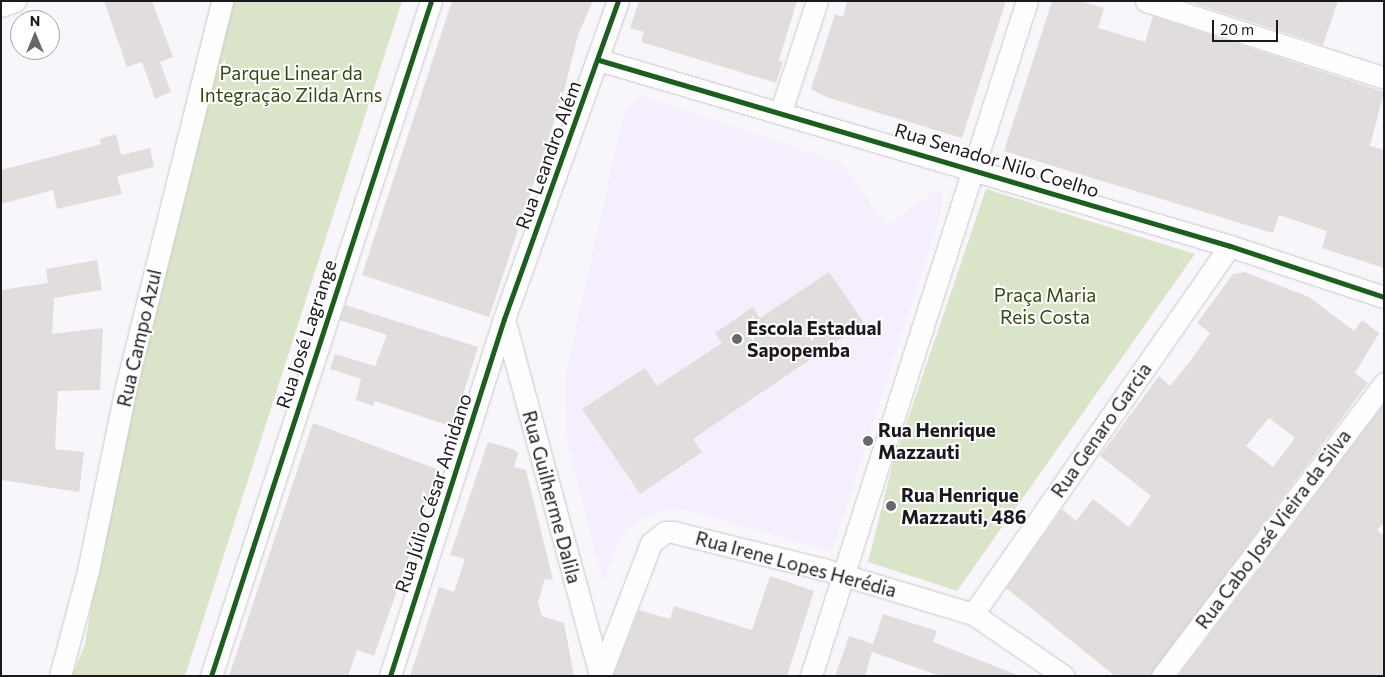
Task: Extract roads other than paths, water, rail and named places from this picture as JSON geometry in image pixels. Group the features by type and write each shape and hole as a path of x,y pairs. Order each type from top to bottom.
{"street":[{"path":"1,6 15,1"},
{"name":"Rua Campo Azul","path":"60,676 88,571 126,383 222,1"},
{"name":"Rua José Lagrange","path":"210,676 431,1"},
{"name":"Rua Leandro Além","path":"504,319 599,60 618,1"},
{"path":"781,111 817,1"},
{"path":"811,676 842,575 975,170 1027,1"},
{"path":"1146,1 1384,78"},
{"name":"Rua Senador Nilo Coelho","path":"599,60 781,111 1230,246 1384,297"},
{"name":"Rua Genaro Garcia","path":"973,614 1230,246"},
{"name":"Rua Guilherme Dalila","path":"504,319 600,676"},
{"name":"Rua Júlio César Amidano","path":"390,676 504,319"},
{"name":"Rua Cabo José Vieira da Silva","path":"1162,676 1384,383"},
{"name":"Rua Irene Lopes Herédia","path":"600,676 651,543 665,532 842,575 973,614 1064,676"}],"place":[{"name":"Escola Estadual Sapopemba","path":"737,339"},
{"name":"Rua Henrique Mazzauti","path":"868,441"},
{"name":"Rua Henrique Mazzauti, 486","path":"891,506"}],"park label":[{"name":"Parque Linear da Integração Zilda Arns","path":"291,84"},
{"name":"Praça Maria Reis Costa","path":"1045,306"}]}
